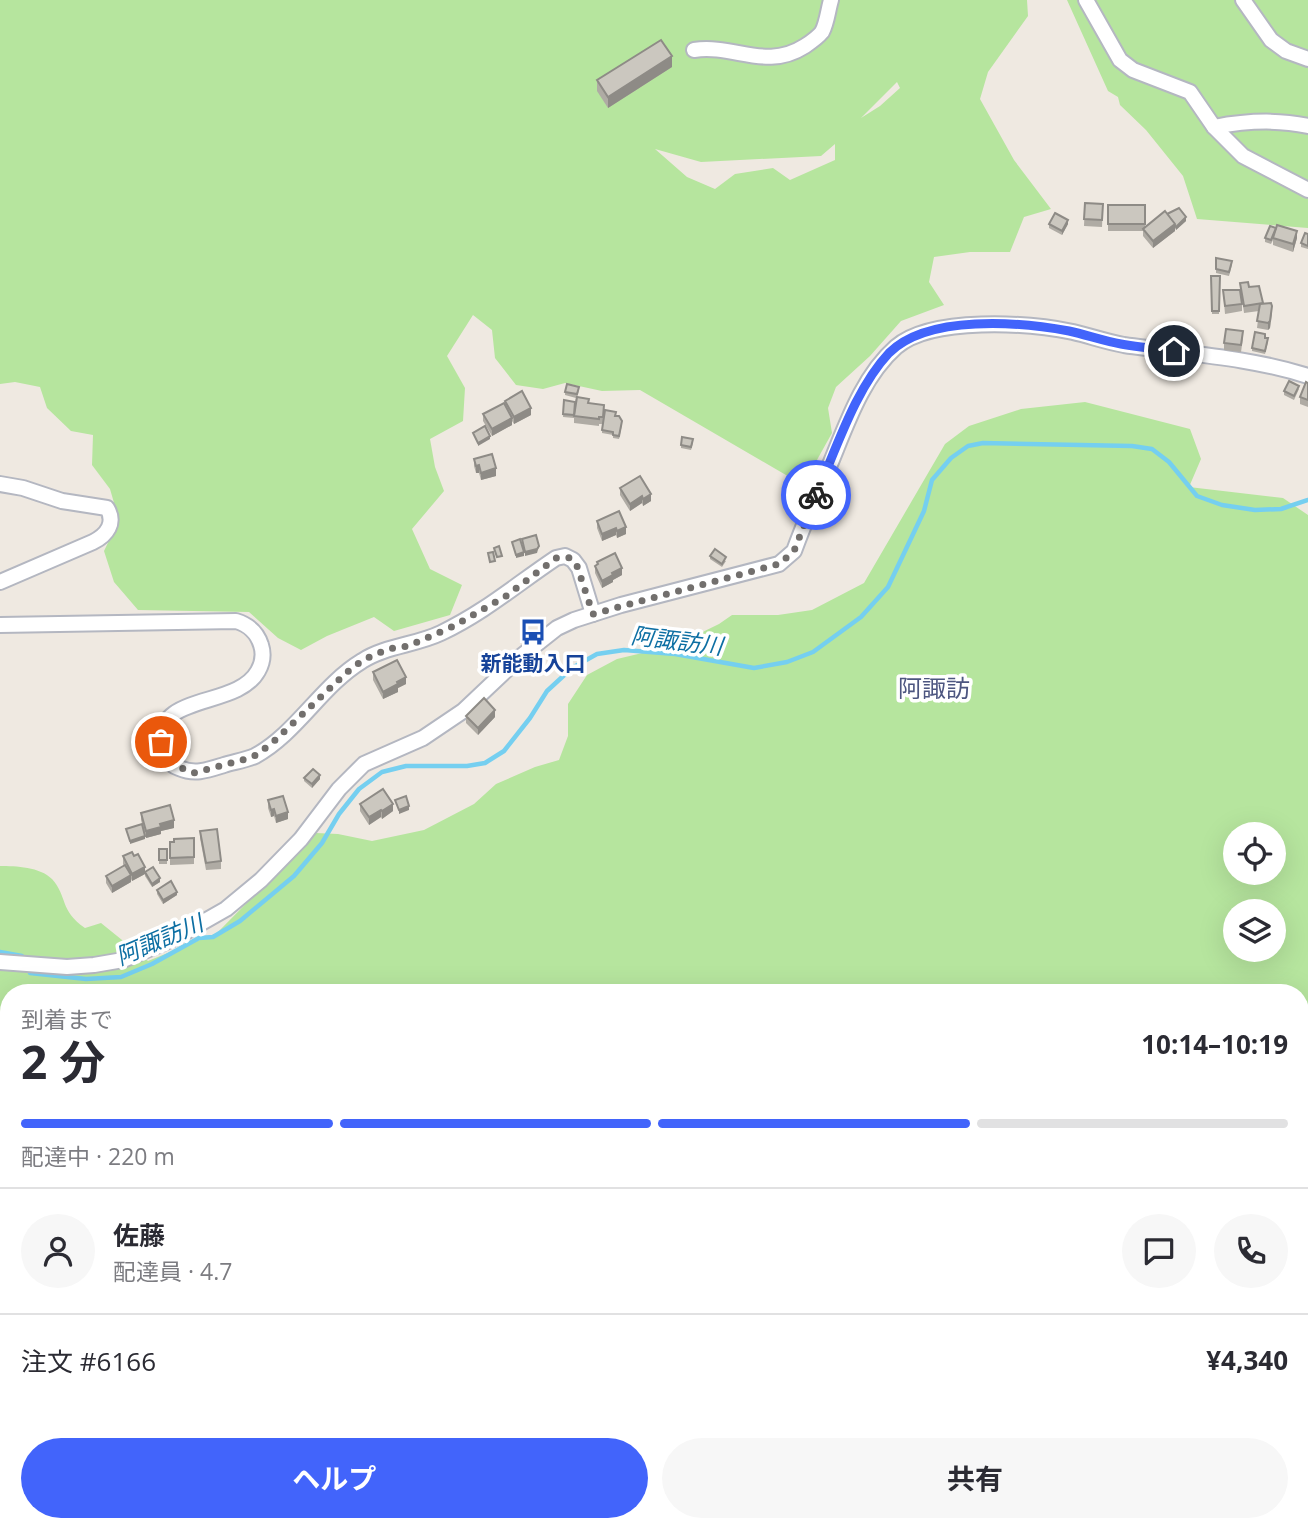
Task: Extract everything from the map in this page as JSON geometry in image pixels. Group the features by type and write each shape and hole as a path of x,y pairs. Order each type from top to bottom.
{"street":[{"path":"694,50 710,48 764,58 794,53 821,33 831,0"},
{"path":"1086,0 1120,61 1133,70 1190,92 1214,127 1243,156 1308,190"},
{"path":"1243,0 1271,40 1286,51 1308,59"},
{"path":"1214,127 1238,122 1308,126"},
{"path":"0,962 67,967 123,960 148,951 202,924 226,909 261,880 301,839 339,789 364,764 423,738 463,711 519,658 557,628 593,614 779,564 794,551 849,420 877,368 899,344 926,333 963,326 1023,325 1071,332 1121,344 1280,367 1308,376"},
{"path":"0,484 23,488 62,501 107,508 111,521 105,536 0,582"},
{"path":"0,625 236,621 247,624 258,637 262,648 263,659 254,678 233,692 180,709 168,717 162,727 163,754 169,763 194,773 253,757 271,744 363,660 449,629 506,596 556,558 565,556 576,563 593,614"}],"green space":[{"path":"0,0 1027,0 1028,16 988,72 980,99 1014,160 1051,209 1024,217 1010,252 970,252 934,257 929,282 944,305 901,321 870,356 836,387 828,408 832,433 803,485 640,390 602,391 565,383 543,389 516,385 495,358 492,330 473,315 447,356 465,388 463,421 430,439 435,467 444,491 412,529 430,569 462,585 450,615 394,631 374,617 301,650 278,638 249,612 138,610 114,582 104,551 119,520 110,489 92,465 93,435 71,431 47,408 40,387 15,382 0,384","holes":["897,82 900,88 861,118","835,144 835,160 790,180 773,168 735,174 715,189 687,177 655,149 701,162 821,156"]},
{"path":"1067,0 1308,0 1308,228 1197,219 1183,176 1146,130 1120,105 1118,97 1108,91"},
{"path":"1085,402 1190,429 1201,459 1189,487 1283,498 1308,515 1308,984 0,984 0,866 28,868 47,875 57,886 71,915 85,928 101,923 148,961 217,933 316,833 338,834 372,841 424,830 474,804 496,784 559,760 568,736 568,704 587,675 617,659 676,645 732,615 778,615 812,610 864,583 945,444 969,426 1021,409"}],"building":[{"path":"661,40 672,56 608,97 597,80"},
{"path":"1085,203 1103,204 1102,220 1084,219"},
{"path":"1108,205 1145,205 1145,224 1108,224"},
{"path":"1179,208 1186,217 1176,227 1167,214"},
{"path":"1165,211 1175,224 1153,241 1143,229"},
{"path":"1055,213 1068,220 1062,231 1049,224"},
{"path":"1277,225 1297,231 1293,244 1273,238"},
{"path":"1270,226 1276,228 1271,240 1265,238"},
{"path":"1305,233 1308,234 1308,246 1301,243"},
{"path":"1216,258 1232,261 1229,272 1216,269"},
{"path":"1211,276 1220,276 1219,311 1212,311"},
{"path":"1248,282 1249,287 1259,286 1263,303 1244,306 1240,283"},
{"path":"1223,290 1240,290 1242,304 1225,306"},
{"path":"1271,303 1270,321 1257,321 1260,304"},
{"path":"1226,329 1243,331 1241,345 1224,343"},
{"path":"1255,332 1265,334 1265,338 1268,338 1265,351 1252,348"},
{"path":"1289,381 1299,386 1294,396 1284,391"},
{"path":"1306,382 1308,383 1308,400 1300,397"},
{"path":"567,384 579,387 577,394 565,392"},
{"path":"522,391 531,408 514,417 505,401"},
{"path":"577,397 589,399 588,403 604,405 603,417 599,419 574,416"},
{"path":"564,400 575,402 574,415 563,414"},
{"path":"504,403 512,418 492,429 483,414"},
{"path":"605,410 616,412 615,416 619,416 622,421 619,436 602,430"},
{"path":"485,426 490,436 478,443 473,433"},
{"path":"682,437 693,439 691,447 681,445"},
{"path":"492,454 496,468 481,473 474,459"},
{"path":"640,476 651,494 630,504 620,488"},
{"path":"619,511 626,527 602,534 597,521"},
{"path":"536,535 539,546 525,552 522,539"},
{"path":"520,539 524,552 516,555 512,542"},
{"path":"499,546 502,556 497,557 494,548"},
{"path":"715,549 726,557 722,564 710,556"},
{"path":"493,552 495,561 490,562 488,553"},
{"path":"615,553 622,568 602,581 595,566 597,562"},
{"path":"397,660 406,677 383,692 373,672"},
{"path":"484,698 495,710 478,728 466,716"},
{"path":"313,769 320,775 312,784 304,778"},
{"path":"383,789 393,804 369,817 360,804"},
{"path":"283,796 288,812 276,816 268,800"},
{"path":"406,796 409,806 399,810 395,800"},
{"path":"170,805 174,820 146,831 141,813"},
{"path":"142,824 145,836 130,841 126,829"},
{"path":"217,829 221,861 206,863 200,831"},
{"path":"194,838 194,857 170,858 170,842 174,842 174,839"},
{"path":"159,849 167,849 167,860 159,860"},
{"path":"132,852 134,856 138,854 145,867 132,874 123,856"},
{"path":"125,865 131,875 112,886 106,876"},
{"path":"153,867 160,878 152,884 145,872"},
{"path":"171,881 177,892 163,900 157,890"}],"waterway":[{"name":"阿諏訪川","path":"28,968 30,973 86,979 121,977 152,964 199,938 213,937 240,921 294,876 322,843 339,814 359,789 382,772 406,766 467,766 485,763 504,751 547,691 572,668 597,654 624,650 675,654 754,668 787,662 813,652 861,617 888,587 924,511 932,480 951,458 968,446 983,443 1132,446 1152,449 1169,462 1197,496 1222,505 1255,510 1281,509 1308,500"},
{"name":"阿諏訪川","path":"0,952 22,956 24,960"}],"way so far":[{"path":"161,742 163,754 169,763 194,773 253,757 271,744 363,660 388,649 408,646 440,634 506,596 556,558 565,556 576,563 593,614 779,564 794,551 816,495"}],"place":[{"name":"新能動入口","path":"533,632"}],"district":[{"name":"阿諏訪","path":"934,687"}],"route":[{"path":"816,495 865,388 889,354 909,339 942,328 993,324 1023,325 1174,351"}]}
